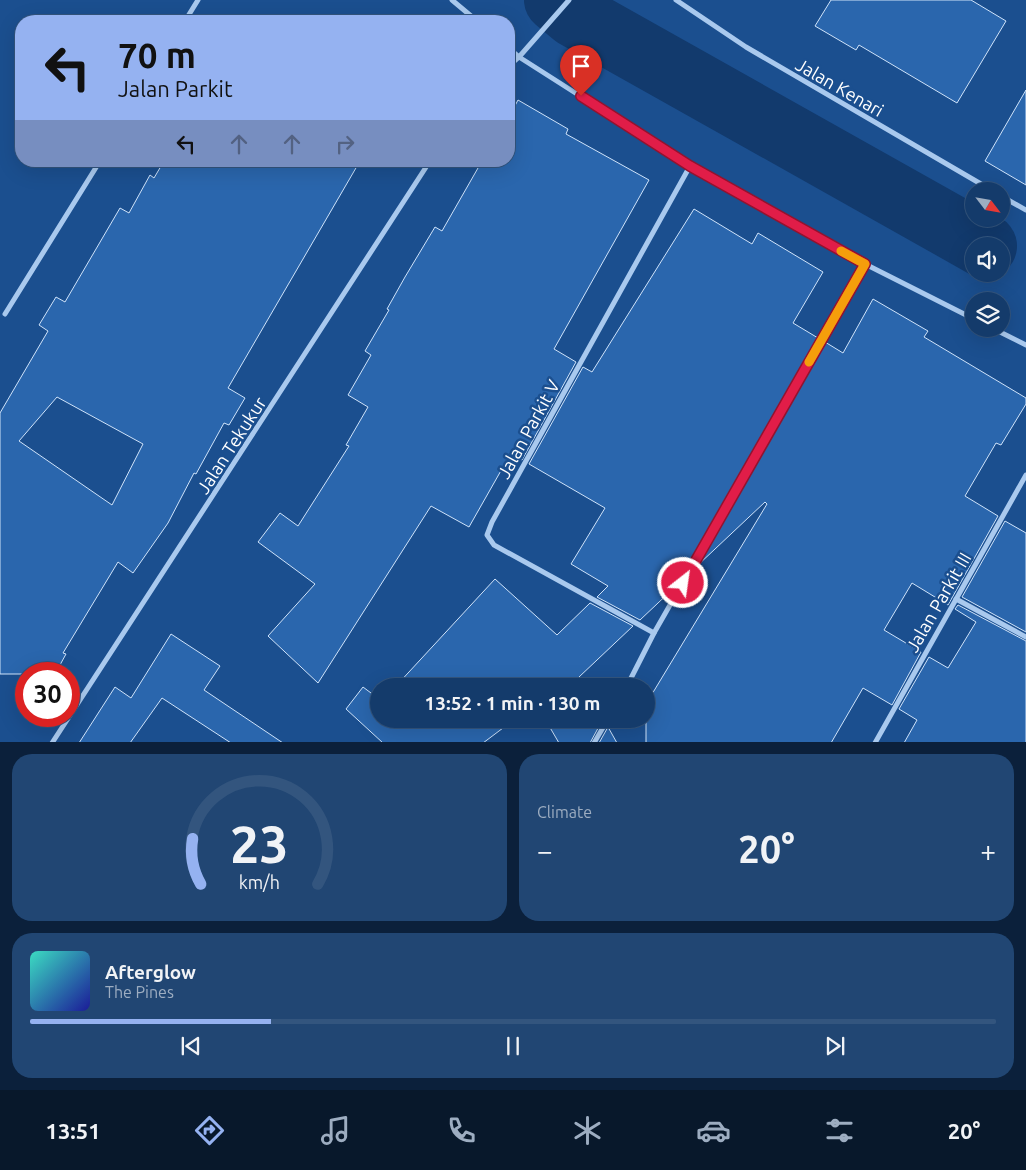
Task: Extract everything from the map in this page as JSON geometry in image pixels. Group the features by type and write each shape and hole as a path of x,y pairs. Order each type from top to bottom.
{"street":[{"path":"189,15 198,0"},
{"path":"452,0 470,15"},
{"path":"515,61 569,0"},
{"name":"Jalan Kenari","path":"676,0 746,48 977,182"},
{"path":"515,53 690,166 865,264 965,314"},
{"name":"Jalan Parkit V","path":"654,633 494,546 487,535 496,513 690,166"},
{"path":"5,314 96,167"},
{"name":"Jalan Tekukur","path":"52,742 426,167"},
{"path":"1010,201 1026,210"},
{"path":"631,678 654,633 865,264"},
{"path":"1010,337 1026,345"},
{"name":"Jalan Parkit III","path":"875,742 1026,475"},
{"path":"956,599 1026,637"},
{"path":"594,742 603,728"}],"building":[{"path":"831,0 971,0 1006,21 957,103 859,45 856,50 815,26"},
{"path":"1026,90 1026,185 985,161"},
{"path":"518,100 568,129 566,134 649,180 554,349 576,362 522,460 511,453 469,527 431,506 318,683 268,636 315,584 258,542 280,513 298,526 349,446 346,445 368,407 348,395 371,355 365,351 389,310 387,309 405,277 435,227 442,231 479,167 515,167 515,106"},
{"path":"160,167 357,167 228,388 245,398 229,425 224,423 196,474 194,473 168,523 133,573 118,562 63,653 66,654 62,662 15,662 15,674 0,674 0,413 48,331 39,325 56,297 65,302 120,208 129,213 150,175 154,178","holes":["57,397 143,444 112,505 19,441"]},
{"path":"694,209 752,244 758,233 823,272 793,323 818,338 676,586 640,620 597,597 608,586 571,564 605,508 529,464 583,367 592,372"},
{"path":"873,299 928,331 924,337 1026,398 1026,404 1001,445 996,443 965,496 998,516 948,605 912,583 884,630 921,652 892,705 863,688 832,742 646,742 646,728 655,728 655,689 767,504 765,502 698,565 825,342 843,353"},
{"path":"1005,521 1026,533 1026,632 962,597"},
{"path":"495,579 557,635 590,603 633,626 580,678 403,678"},
{"path":"958,605 1026,641 1026,742 905,742 917,720 899,709 929,657 948,668 976,622 955,609"},
{"path":"171,634 220,666 204,690 282,742 229,742 162,698 131,742 80,742 115,687 131,698"},
{"path":"363,687 370,692 370,728 503,728 484,742 382,742 346,709"},
{"path":"550,728 598,728 591,742 558,742"},
{"path":"609,728 616,742 600,742"}],"waterway":[{"path":"556,0 574,15 969,237"}],"slow traffic":[{"path":"809,362 865,264 841,251"}],"route":[{"path":"581,96 690,166 865,264 683,583"}]}
